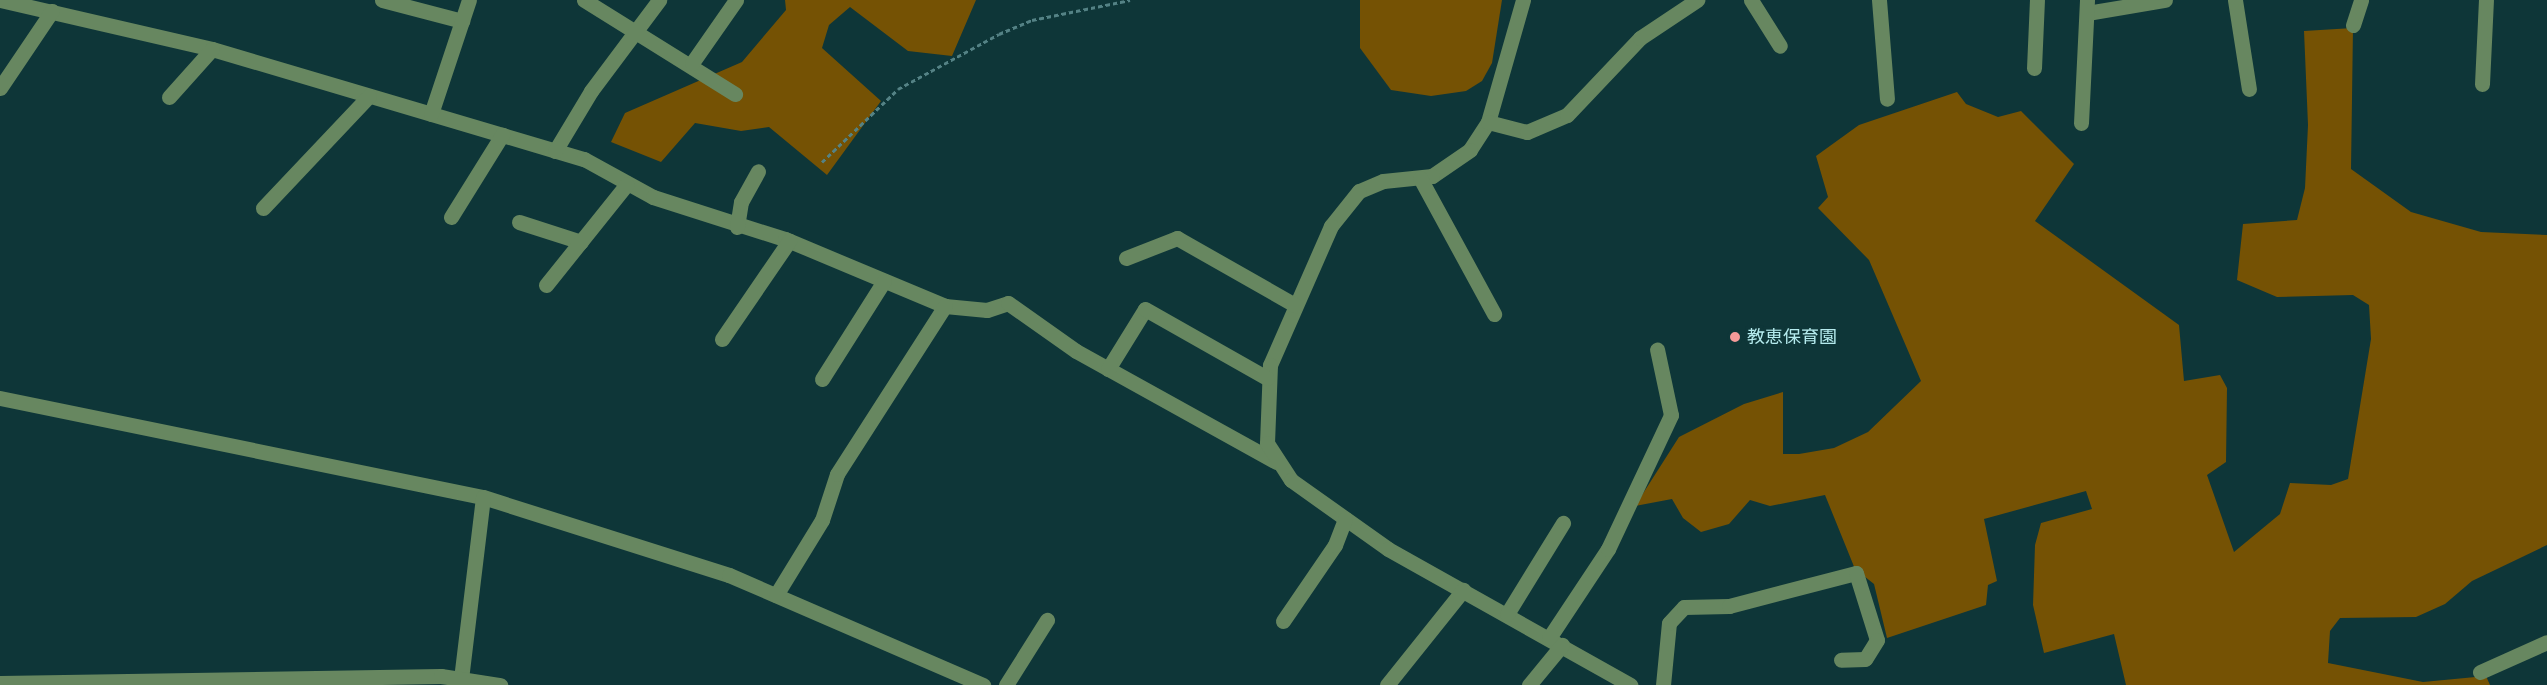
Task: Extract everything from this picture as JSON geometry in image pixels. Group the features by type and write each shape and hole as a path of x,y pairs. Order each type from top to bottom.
{"street":[{"path":"0,0 212,49 555,151 605,169 627,184 737,227 789,241 945,306 987,310 1008,303 1108,369 1276,462 1345,519 1463,590 1630,685"},
{"path":"382,0 462,21"},
{"path":"431,114 469,0"},
{"path":"584,0 692,63 735,94"},
{"path":"555,151 659,0"},
{"path":"692,63 736,0"},
{"path":"1276,462 1267,443 1267,378 1295,305 1341,208 1359,190 1383,181 1420,178 1457,163 1488,122 1523,0"},
{"path":"1488,122 1527,132 1567,114 1640,38 1697,0"},
{"path":"1751,0 1780,46"},
{"path":"1879,0 1887,99"},
{"path":"2034,68 2037,0"},
{"path":"2081,123 2087,6 2165,0"},
{"path":"2235,0 2248,89"},
{"path":"2353,25 2361,0"},
{"path":"2481,84 2486,0"},
{"path":"0,88 52,11"},
{"path":"169,97 212,49"},
{"path":"263,208 369,96"},
{"path":"451,217 502,135"},
{"path":"737,227 741,202 758,171"},
{"path":"1420,178 1494,314"},
{"path":"546,285 627,184"},
{"path":"519,222 581,242"},
{"path":"1126,258 1177,238 1295,305"},
{"path":"722,339 789,241"},
{"path":"822,379 884,281"},
{"path":"776,595 822,520 837,474 945,306"},
{"path":"1108,369 1145,309 1267,378"},
{"path":"1529,685 1608,549 1671,415 1657,349"},
{"path":"0,398 483,497 776,595 983,685"},
{"path":"461,679 483,497"},
{"path":"1283,621 1335,545 1345,519"},
{"path":"1507,614 1563,523"},
{"path":"1663,685 1669,623 1684,607 1729,606 1856,573 1877,640 1865,659 1841,660"},
{"path":"1387,685 1463,590"},
{"path":"1006,685 1047,620"},
{"path":"2480,672 2547,642"},
{"path":"0,682 277,682 461,679 500,685"}],"path":[{"path":"822,162 898,89 999,34 1032,20 1130,0"}],"shaded area":[{"path":"785,0 976,0 952,56 908,51 850,7 829,25 822,48 881,101 827,175 769,127 741,131 695,123 661,162 611,142 625,113 742,62 786,10"},
{"path":"1360,0 1502,0 1492,63 1482,81 1466,91 1431,96 1391,90 1360,48"},
{"path":"2353,28 2351,169 2411,212 2481,232 2547,235 2547,545 2472,581 2445,604 2416,617 2340,618 2330,631 2328,663 2423,682 2486,676 2490,685 2126,685 2114,634 2044,653 2033,605 2035,545 2041,523 2092,509 2086,491 1984,519 1997,581 1988,585 1986,605 1887,638 1874,584 1855,569 1825,495 1770,506 1750,500 1729,524 1701,532 1683,518 1672,499 1635,506 1679,437 1744,404 1783,392 1783,454 1799,454 1834,448 1868,432 1921,381 1869,260 1818,208 1828,197 1816,156 1859,125 1957,92 1966,104 1998,117 2021,111 2074,164 2035,221 2179,325 2184,381 2220,375 2227,388 2226,462 2207,475 2234,552 2280,514 2290,483 2331,485 2348,479 2371,339 2369,305 2353,295 2277,297 2237,280 2243,224 2297,220 2305,188 2308,125 2304,31"}],"place":[{"name":"教恵保育園","path":"1735,337"}]}
